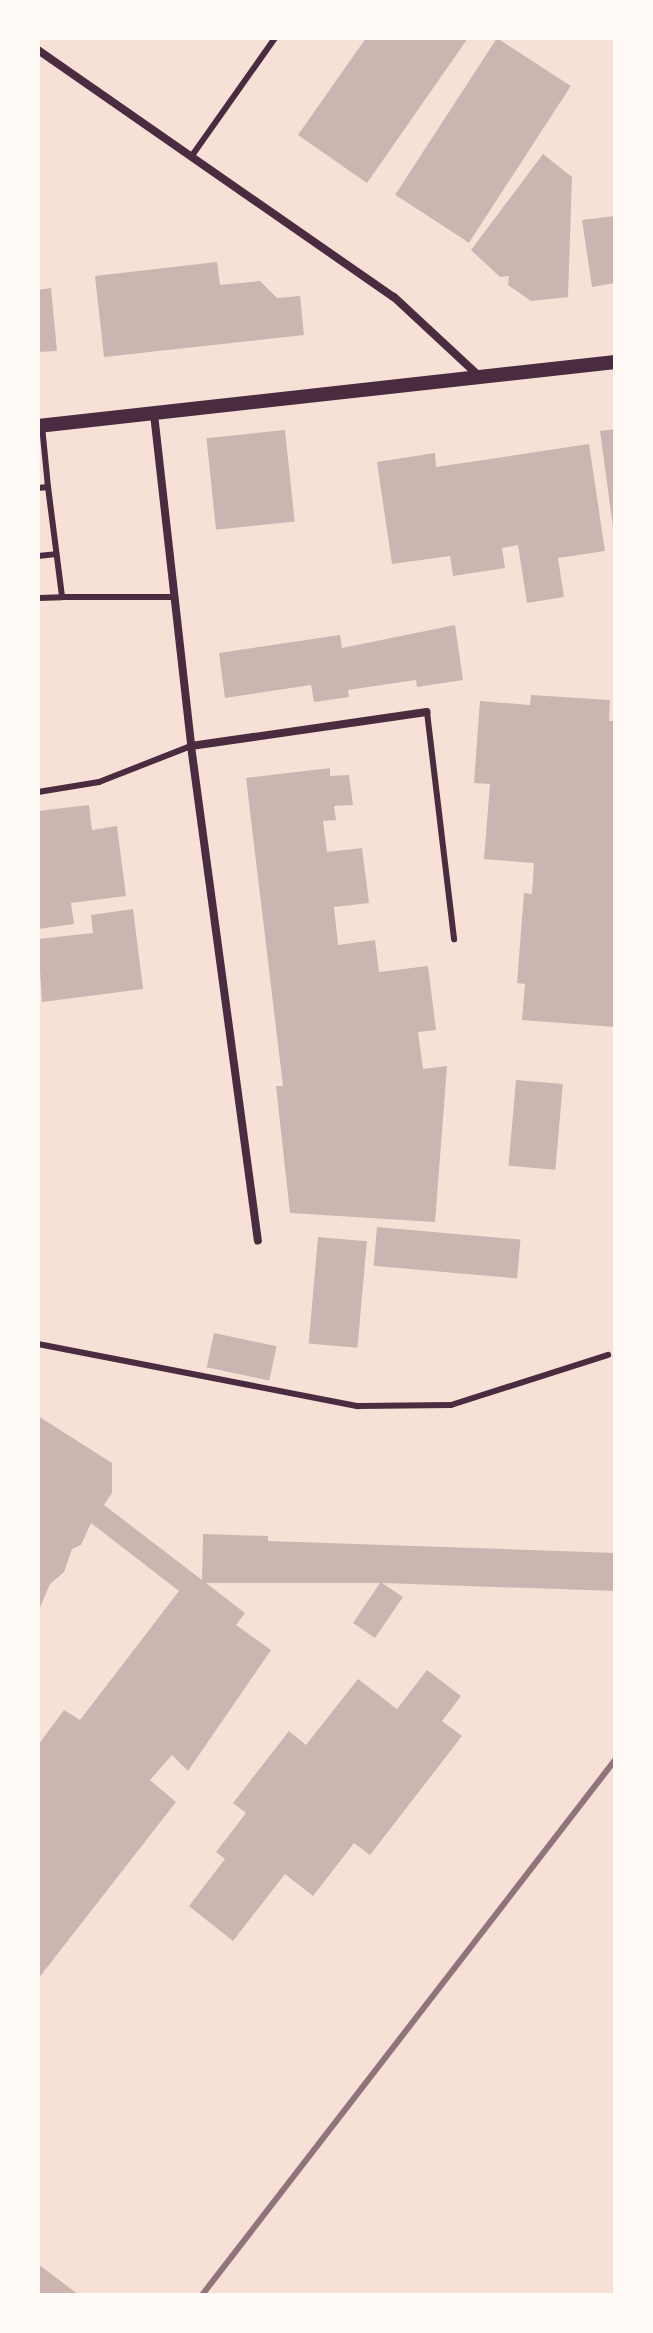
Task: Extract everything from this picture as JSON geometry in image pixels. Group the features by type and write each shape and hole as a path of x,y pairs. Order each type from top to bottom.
{"street":[{"path":"38,50 394,297 483,379"},
{"path":"40,426 615,362"},
{"path":"154,414 191,746 258,1240"},
{"path":"191,746 427,712"}],"lane":[{"path":"191,157 275,38"},
{"path":"40,426 62,597"},
{"path":"38,488 48,487"},
{"path":"38,556 56,554"},
{"path":"38,598 173,597"},
{"path":"427,712 454,939"},
{"path":"38,792 99,782 191,746"},
{"path":"38,1344 358,1406 451,1405 608,1355"}],"building":[{"path":"366,38 468,38 367,183 298,135"},
{"path":"497,38 571,86 469,243 395,195"},
{"path":"543,154 572,177 568,297 531,301 508,285 509,276 500,277 471,250"},
{"path":"615,216 615,283 592,287 582,220"},
{"path":"217,262 220,285 260,281 277,298 300,296 304,335 104,357 95,276"},
{"path":"51,288 57,351 38,352 38,290"},
{"path":"615,429 615,527 613,527 600,431"},
{"path":"285,430 295,521 216,530 206,438"},
{"path":"589,444 605,551 558,558 564,597 527,603 518,545 502,548 505,568 453,576 450,556 392,564 377,462 435,453 436,467"},
{"path":"455,625 463,680 417,687 416,680 348,690 349,697 314,702 311,685 225,698 219,653 340,635 342,648"},
{"path":"531,695 610,700 609,721 615,721 615,1027 522,1020 525,984 517,983 524,893 532,894 534,863 484,859 490,784 474,783 480,701 530,705"},
{"path":"330,768 330,776 349,775 353,805 334,806 336,820 323,821 327,852 362,848 369,903 334,907 338,945 375,940 379,972 428,966 436,1030 418,1032 423,1069 447,1066 435,1222 290,1213 276,1086 283,1086 246,778"},
{"path":"89,805 92,830 117,826 126,896 71,903 74,924 38,929 38,811"},
{"path":"133,909 143,989 42,1002 38,939 93,933 91,915"},
{"path":"516,1080 563,1084 555,1170 509,1166"},
{"path":"377,1227 520,1240 517,1278 374,1266"},
{"path":"318,1237 367,1241 357,1348 309,1344"},
{"path":"214,1333 277,1346 269,1381 207,1367"},
{"path":"38,1416 112,1463 112,1493 104,1505 202,1580 203,1534 268,1536 268,1541 615,1553 615,1591 382,1583 403,1597 375,1638 353,1623 380,1583 206,1583 245,1613 236,1625 271,1650 188,1771 172,1755 150,1780 176,1802 38,1979 38,1745 64,1710 80,1720 179,1591 91,1523 81,1545 72,1549 64,1572 50,1584 38,1612"},
{"path":"427,1670 461,1696 442,1721 462,1736 370,1855 354,1843 313,1896 285,1874 233,1941 189,1906 225,1859 216,1852 246,1813 233,1803 289,1731 306,1745 358,1679 397,1709"},
{"path":"38,2264 79,2295 38,2295"}],"railway":[{"path":"202,2295 615,1760"}]}
